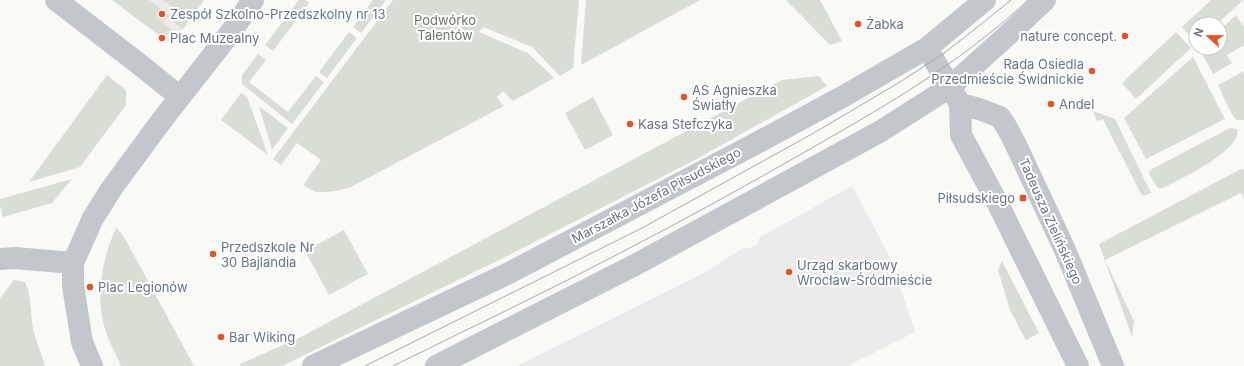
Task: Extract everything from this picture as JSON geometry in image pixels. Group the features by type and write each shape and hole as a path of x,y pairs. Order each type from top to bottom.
{"street":[{"path":"56,0 180,96"},
{"path":"92,366 82,342 73,286 74,263 99,208 112,188 180,96 231,32 253,0"},
{"name":"Marszałka Józefa Piłsudskiego","path":"313,366 509,272 874,80 927,48 985,0"},
{"path":"436,366 653,255 881,131 955,96 1012,32 1045,0"},
{"path":"927,48 955,96 961,136 997,202 1078,366"},
{"name":"Tadeusza Zielińskiego","path":"955,96 979,109 1000,117 1006,126 1065,250 1113,366"},
{"path":"0,259 15,258 74,263"}],"shaded area":[{"name":"Zespół Szkolno-Przedszkolny nr 13","path":"112,0 204,0 171,44"},
{"path":"852,186 890,257 915,332 848,366 517,366 702,274 745,247 749,249 758,244 759,238"}],"green space":[{"path":"112,0 149,0 169,15 163,23 171,29 164,39"},
{"path":"163,0 204,0 183,29 172,21 179,12"},
{"path":"299,0 305,0 309,3 273,51 265,45"},
{"path":"373,0 386,0 361,33 353,27"},
{"name":"Podwórko Talentów","path":"393,0 579,0 573,68 560,76 532,47 483,27 479,32 528,53 554,78 513,101 503,91 497,97 504,106 351,187 336,191 316,192 303,185 321,160 297,143 281,165 273,159"},
{"path":"586,0 700,0 581,65"},
{"path":"786,0 820,0 842,41 830,45"},
{"path":"1211,0 1243,0 1226,16 1194,16"},
{"path":"1236,15 1244,27 1244,45 1228,54 1228,22"},
{"path":"1188,21 1188,34 1182,27"},
{"path":"349,32 357,38 327,78 319,72"},
{"path":"1176,32 1188,45 1188,51 1136,99 1122,83"},
{"path":"258,54 266,60 249,82 288,112 316,76 324,82 292,124 242,84 242,75"},
{"path":"1204,56 1228,56 1232,63 1213,74"},
{"path":"1193,57 1225,119 1146,159 1124,118"},
{"path":"1244,71 1244,120 1237,120 1232,114 1218,85"},
{"path":"107,75 126,90 126,105 80,167 29,182"},
{"path":"819,76 827,86 693,161 503,258 282,366 241,366 240,364 299,338 782,80"},
{"path":"241,93 247,97 268,155 221,120"},
{"path":"593,97 613,135 585,150 565,113"},
{"path":"259,106 288,128 272,150"},
{"path":"1093,111 1115,119 1151,193 1142,196 1103,119 1097,121"},
{"path":"1230,128 1237,129 1236,137 1230,146 1220,155 1169,185 1161,189 1157,187 1149,174 1150,170"},
{"path":"1241,169 1244,170 1244,199 1241,193 1105,260 1134,321 1132,337 1099,244"},
{"path":"72,179 52,203 3,217 0,199"},
{"path":"116,228 123,235 194,366 121,366 105,329 102,316 100,291 107,252"},
{"path":"344,230 368,274 329,295 305,251"},
{"path":"1002,261 1039,333 1026,340 1010,310 998,270"},
{"path":"14,280 25,282 29,292 33,330 45,366 0,366 0,298"}],"tram line":[{"path":"365,366 642,228 812,134 900,82 943,54 1011,0"},
{"path":"393,366 646,240 827,139 887,104 946,66 1002,23 1028,0"}],"place":[{"name":"Zespół Szkolno-Przedszkolny nr 13","path":"162,14"},
{"name":"Żabka","path":"858,24"},
{"name":"nature concept.","path":"1125,36"},
{"name":"Plac Muzealny","path":"162,38"},
{"name":"Rada Osiedla Przedmieście Świdnickie","path":"1092,71"},
{"name":"AS Agnieszka Światły","path":"684,97"},
{"name":"Andel","path":"1051,104"},
{"name":"Kasa Stefczyka","path":"630,124"},
{"name":"Piłsudskiego","path":"1023,198"},
{"name":"Przedszkole Nr 30 Bajlandia","path":"213,254"},
{"name":"Urząd skarbowy Wrocław-Śródmieście","path":"789,272"},
{"name":"Plac Legionów","path":"90,287"},
{"name":"Bar Wiking","path":"221,337"}]}
